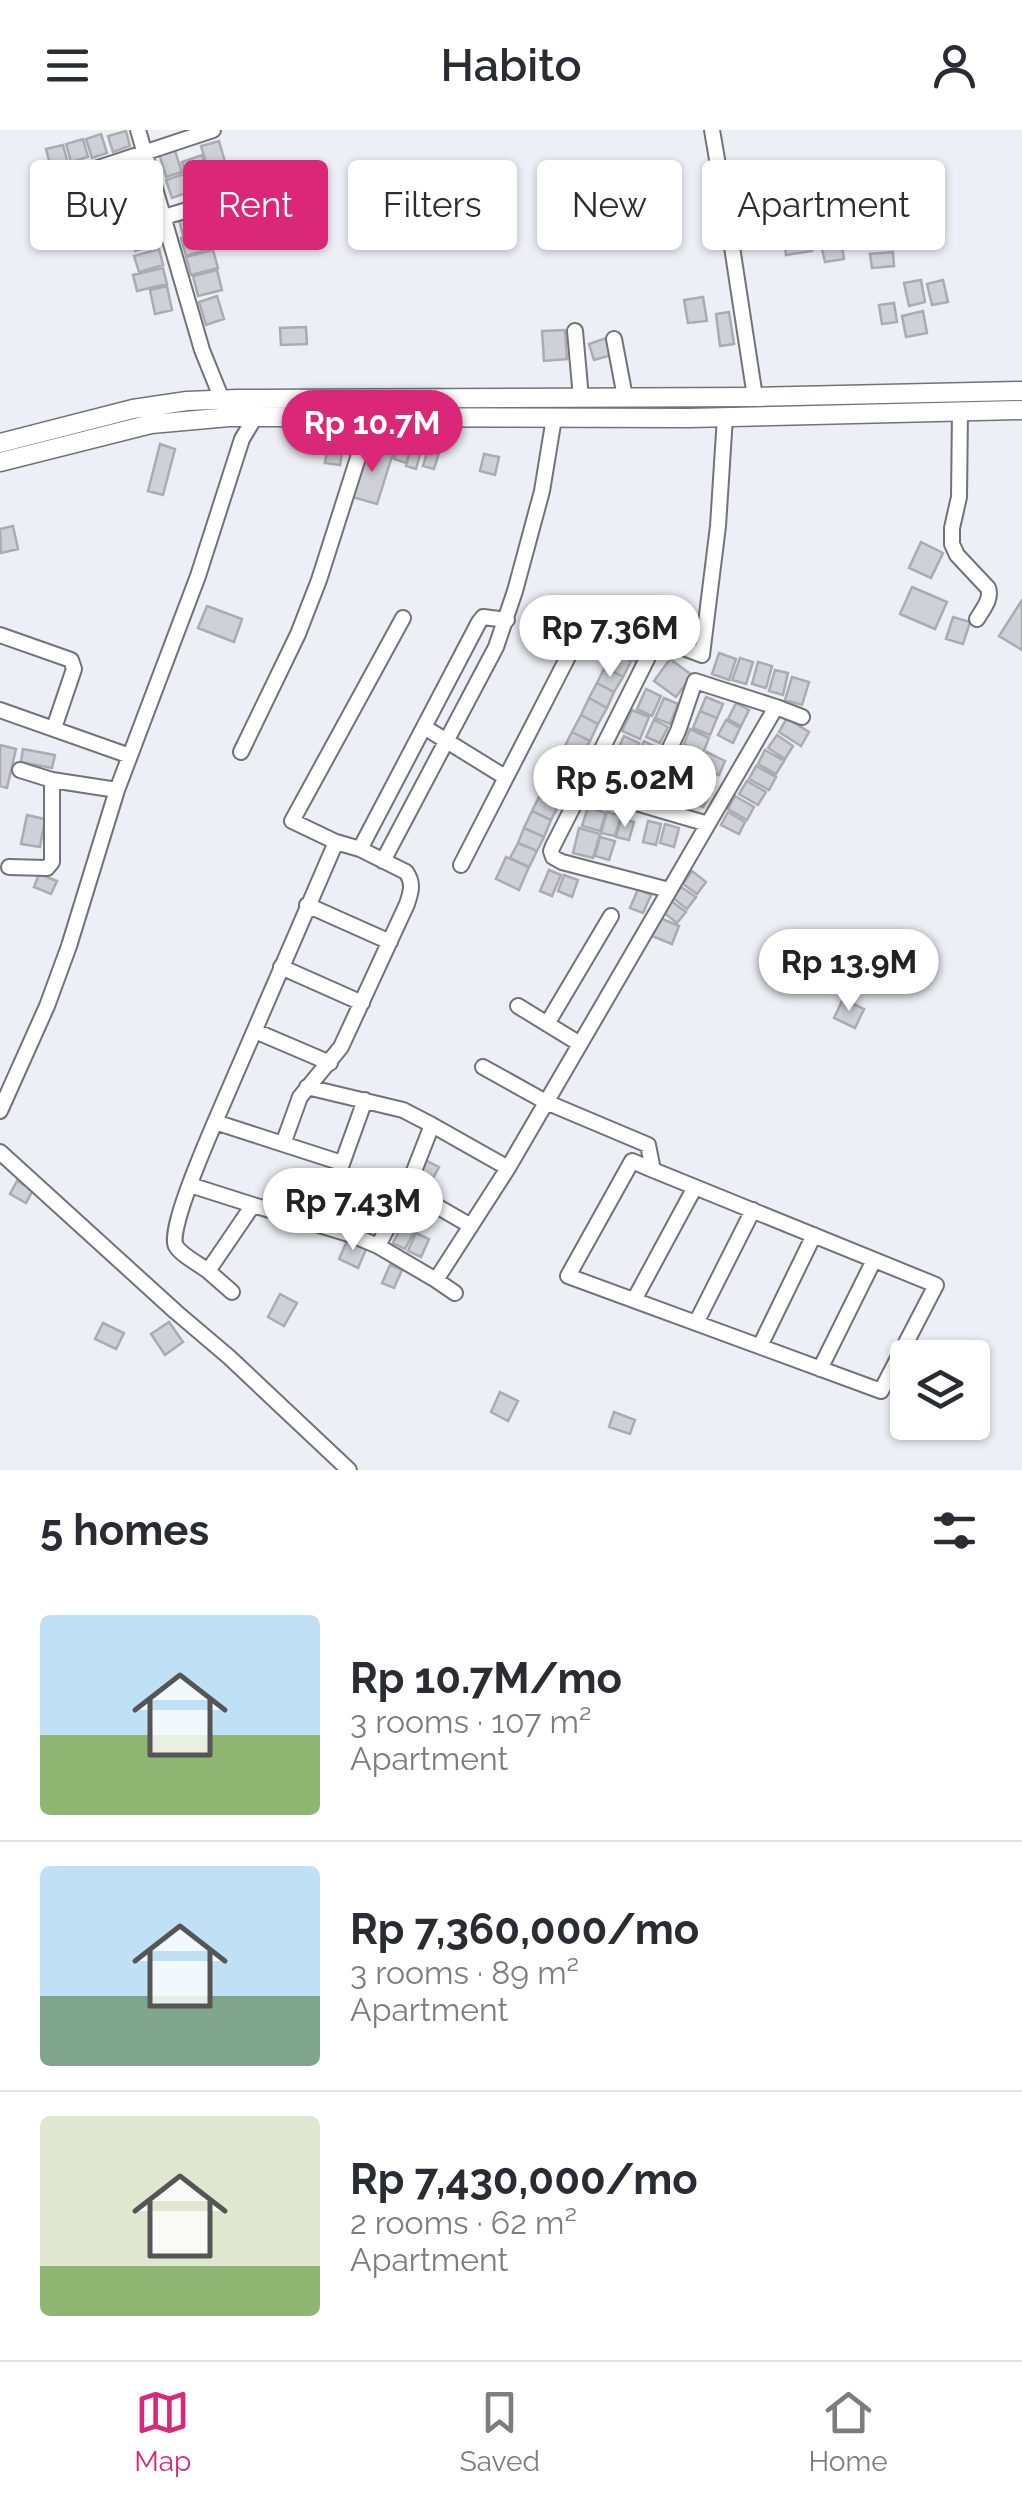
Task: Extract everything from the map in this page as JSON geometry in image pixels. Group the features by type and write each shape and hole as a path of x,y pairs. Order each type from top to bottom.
{"street":[{"path":"138,130 202,350 225,408"},
{"path":"126,160 212,130"},
{"path":"712,130 755,397"},
{"path":"164,217 183,211"},
{"path":"575,331 581,398"},
{"path":"614,339 625,397"},
{"path":"0,462 267,400 755,397 1022,390"},
{"path":"0,1111 47,1006 116,790 198,576 242,439 267,400"},
{"path":"0,443 133,408 225,408 254,418 725,417 1022,410"},
{"path":"960,411 958,498 951,538 957,555 990,592 977,618"},
{"path":"241,752 319,580 371,417"},
{"path":"643,805 678,731 702,655 718,526 725,417"},
{"path":"383,860 496,648 507,620 542,491 554,418"},
{"path":"360,849 478,622 488,616 507,620"},
{"path":"282,1144 307,1086 342,1047 412,888 406,872 292,821 403,618"},
{"path":"0,635 74,664 54,728"},
{"path":"669,890 562,862 553,857 553,846 656,641 660,638 702,655"},
{"path":"461,865 573,647"},
{"path":"695,681 802,716"},
{"path":"436,1280 508,1168 776,707"},
{"path":"0,710 130,756"},
{"path":"424,727 505,777"},
{"path":"20,770 52,780 116,790"},
{"path":"8,867 50,867 52,780"},
{"path":"582,789 708,824"},
{"path":"232,1292 174,1244 178,1218 215,1122 336,842"},
{"path":"308,905 390,942"},
{"path":"547,1024 611,916"},
{"path":"281,968 362,1003"},
{"path":"518,1006 580,1044"},
{"path":"254,1031 330,1062"},
{"path":"483,1068 546,1102 648,1145 653,1170"},
{"path":"307,1086 403,1110 508,1168"},
{"path":"320,1226 365,1100"},
{"path":"215,1122 342,1163"},
{"path":"378,1246 407,1189 432,1125"},
{"path":"0,1152 349,1470"},
{"path":"632,1161 653,1170 936,1285 880,1391 568,1276 632,1161"},
{"path":"190,1186 378,1246 455,1293"},
{"path":"634,1300 695,1187"},
{"path":"407,1189 471,1226"},
{"path":"208,1271 253,1206"},
{"path":"696,1323 753,1210"},
{"path":"760,1346 814,1235"},
{"path":"820,1369 874,1260"}],"building":[{"path":"126,131 130,146 113,152 108,136"},
{"path":"101,134 107,153 92,158 86,139"},
{"path":"83,139 88,157 70,160 66,144"},
{"path":"219,141 224,160 205,160 201,146"},
{"path":"63,145 67,160 49,160 46,149"},
{"path":"174,148 182,172 166,177 159,153"},
{"path":"183,174 183,194 172,198 166,180"},
{"path":"159,250 163,265 139,272 134,256"},
{"path":"184,250 206,250 186,256"},
{"path":"213,250 218,268 191,275 186,257"},
{"path":"785,250 812,251 786,255"},
{"path":"822,250 842,250 844,259 825,262"},
{"path":"893,252 894,266 872,268 870,254"},
{"path":"163,268 167,284 137,291 133,275"},
{"path":"217,270 222,290 198,296 193,276"},
{"path":"921,280 925,302 909,306 904,283"},
{"path":"943,280 948,302 932,305 927,284"},
{"path":"167,286 172,310 155,314 150,290"},
{"path":"217,296 224,319 206,325 199,302"},
{"path":"703,297 707,321 688,323 684,300"},
{"path":"894,303 897,322 882,324 879,305"},
{"path":"923,311 927,333 906,337 902,316"},
{"path":"729,312 734,344 720,346 716,314"},
{"path":"306,327 307,344 281,345 280,328"},
{"path":"565,330 567,359 544,361 542,331"},
{"path":"606,338 612,355 594,360 589,344"},
{"path":"401,435 413,439 406,463 394,459"},
{"path":"329,439 344,441 340,465 325,463"},
{"path":"413,441 423,443 416,469 406,466"},
{"path":"430,443 441,446 434,469 423,466"},
{"path":"160,444 175,449 163,495 148,491"},
{"path":"368,445 393,453 377,504 352,497"},
{"path":"484,454 499,457 495,475 480,471"},
{"path":"13,526 18,549 1,553 0,529"},
{"path":"921,542 943,553 931,578 909,568"},
{"path":"912,587 947,602 935,629 900,614"},
{"path":"1022,600 1022,650 999,636"},
{"path":"207,606 242,619 234,642 198,628"},
{"path":"953,617 970,622 963,644 946,639"},
{"path":"631,625 649,635 642,648 624,638"},
{"path":"624,638 642,648 635,661 617,651"},
{"path":"613,652 631,661 623,677 605,667"},
{"path":"719,653 736,659 729,680 712,674"},
{"path":"740,658 753,662 746,684 732,680"},
{"path":"670,659 692,675 676,697 654,681"},
{"path":"758,662 772,666 766,688 752,684"},
{"path":"605,667 623,677 614,692 597,683"},
{"path":"775,670 788,673 783,695 769,691"},
{"path":"792,677 809,682 802,705 785,700"},
{"path":"597,683 614,692 607,708 589,698"},
{"path":"646,689 661,696 652,716 637,709"},
{"path":"706,697 723,704 717,718 700,711"},
{"path":"589,698 607,708 598,724 581,715"},
{"path":"664,698 678,704 670,724 655,718"},
{"path":"736,703 749,710 741,726 728,719"},
{"path":"632,710 649,717 640,739 622,731"},
{"path":"700,711 717,718 710,735 693,728"},
{"path":"581,715 598,724 590,741 572,732"},
{"path":"787,718 809,732 801,746 779,732"},
{"path":"654,720 668,727 660,743 646,737"},
{"path":"726,720 740,728 733,743 718,735"},
{"path":"690,729 709,738 703,753 684,744"},
{"path":"572,732 590,741 581,757 564,748"},
{"path":"777,735 793,746 785,759 768,748"},
{"path":"624,736 639,743 632,758 617,751"},
{"path":"644,741 658,748 649,766 635,760"},
{"path":"0,745 16,749 7,788 0,786"},
{"path":"682,746 699,753 694,765 677,758"},
{"path":"564,748 581,757 573,773 555,764"},
{"path":"23,749 55,755 52,768 21,762"},
{"path":"765,750 784,761 776,774 758,764"},
{"path":"707,752 725,761 719,775 700,767"},
{"path":"672,760 695,770 689,783 666,772"},
{"path":"633,763 648,770 638,790 624,783"},
{"path":"756,766 776,777 769,790 749,779"},
{"path":"553,767 578,778 572,792 547,780"},
{"path":"668,777 689,787 682,802 661,792"},
{"path":"747,781 766,792 758,805 739,794"},
{"path":"549,783 566,791 560,804 542,796"},
{"path":"694,786 710,794 703,807 688,800"},
{"path":"735,796 754,807 747,820 728,809"},
{"path":"539,797 558,806 551,820 532,811"},
{"path":"588,807 606,813 600,831 582,826"},
{"path":"532,811 551,820 544,837 524,828"},
{"path":"607,812 621,816 615,836 601,833"},
{"path":"728,812 745,822 739,834 721,825"},
{"path":"27,815 45,819 40,847 21,844"},
{"path":"621,819 634,822 629,840 616,837"},
{"path":"648,821 661,824 656,845 643,842"},
{"path":"665,824 679,828 674,847 660,843"},
{"path":"524,828 544,837 537,851 518,843"},
{"path":"579,828 600,834 593,858 573,853"},
{"path":"600,837 615,841 609,860 595,856"},
{"path":"518,843 537,851 529,867 510,858"},
{"path":"506,857 529,867 519,890 496,879"},
{"path":"549,870 561,875 552,896 540,891"},
{"path":"692,871 706,882 697,894 683,884"},
{"path":"39,874 57,881 51,894 34,887"},
{"path":"564,875 578,880 572,897 558,891"},
{"path":"681,887 696,897 687,909 673,898"},
{"path":"638,889 651,895 643,913 630,908"},
{"path":"671,901 686,912 677,923 663,912"},
{"path":"660,918 679,926 672,944 652,936"},
{"path":"843,999 864,1009 855,1028 834,1018"},
{"path":"425,1160 439,1167 430,1184 416,1176"},
{"path":"17,1181 33,1190 26,1203 10,1194"},
{"path":"366,1209 381,1213 375,1230 361,1226"},
{"path":"403,1223 415,1230 405,1249 393,1243"},
{"path":"416,1233 429,1239 421,1257 408,1251"},
{"path":"348,1239 367,1247 358,1268 339,1259"},
{"path":"390,1265 402,1270 394,1288 382,1283"},
{"path":"280,1294 297,1303 284,1326 268,1317"},
{"path":"169,1322 183,1342 165,1355 151,1334"},
{"path":"103,1323 124,1333 116,1349 95,1339"},
{"path":"500,1392 518,1401 508,1421 491,1412"},
{"path":"614,1412 635,1420 630,1434 609,1427"}]}
